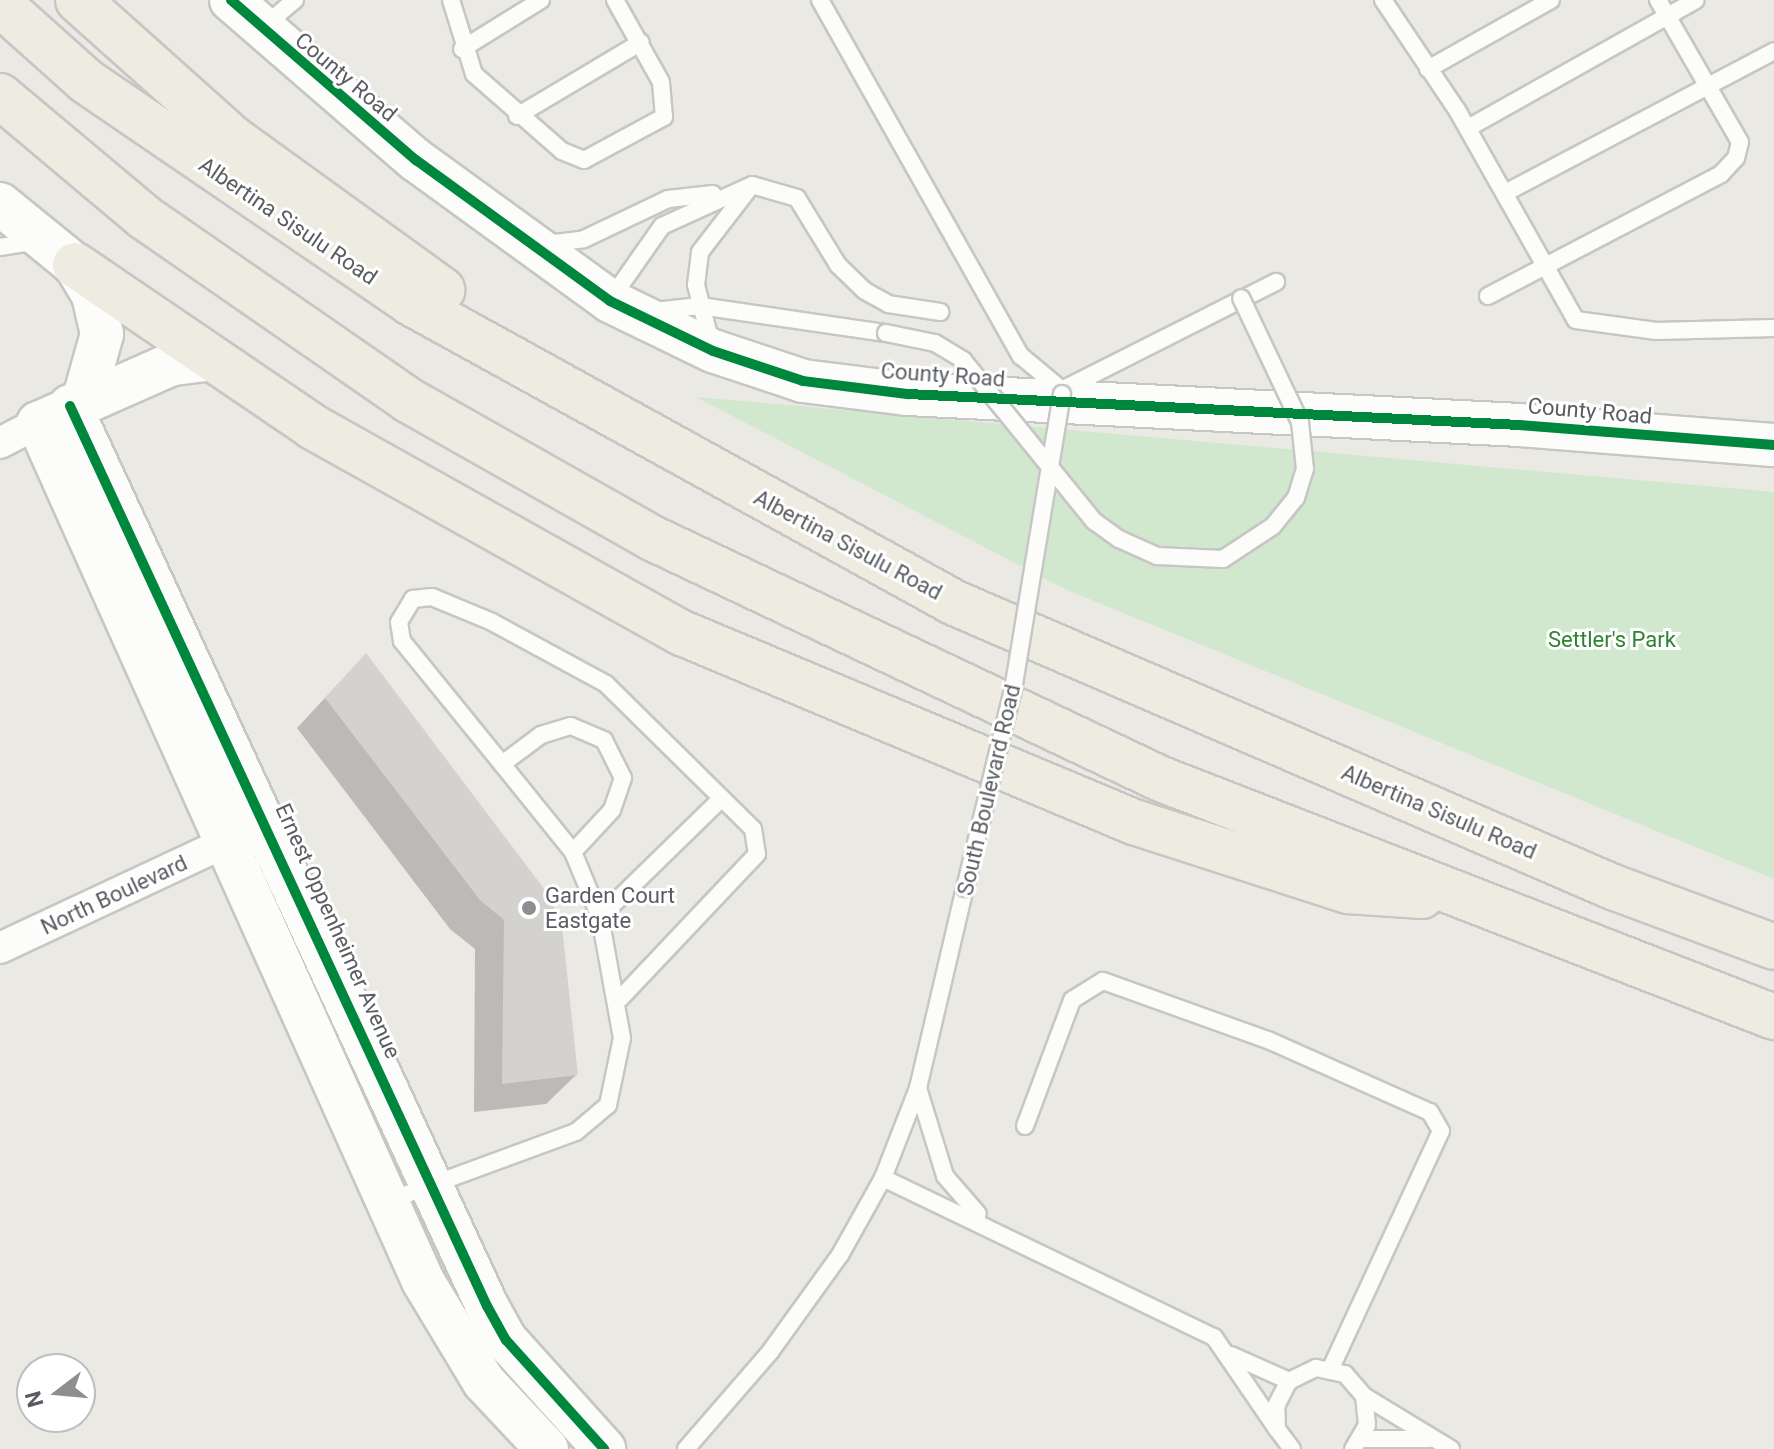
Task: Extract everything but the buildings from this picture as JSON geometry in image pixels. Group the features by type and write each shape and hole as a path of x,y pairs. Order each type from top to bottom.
{"highway":[{"path":"78,0 231,137 614,420"},
{"name":"Albertina Sisulu Road","path":"0,4 86,81 204,166 411,303 614,420 955,603 1613,887 1774,947"},
{"path":"0,96 144,217 408,400 652,538 1161,779 1452,896 1774,1017"},
{"path":"59,252 206,360 544,562 837,702 1134,822 1296,878 1348,891 1452,896"}],"street":[{"name":"County Road","path":"231,0 260,30 416,160 621,307 713,351 803,381 908,394 1519,425 1774,445"},
{"path":"0,204 59,252 93,295 102,334 78,405 228,841 388,1202 467,1356 547,1449"},
{"path":"0,443 172,364 206,360"},
{"name":"Ernest Oppenheimer Avenue","path":"78,405 107,434 111,490 432,1187 506,1340 604,1449"},
{"name":"North Boulevard","path":"0,948 228,841"}],"lane":[{"path":"260,30 295,0"},
{"path":"451,0 462,49 474,74 517,116 584,160 630,141 664,117 666,106 641,42 615,0"},
{"path":"462,49 541,0"},
{"path":"820,0 1021,356 1062,392 1276,282"},
{"path":"1383,0 1468,128 1544,269 1576,320 1594,326 1774,328"},
{"path":"1428,69 1551,0"},
{"path":"1488,296 1721,174 1736,158 1740,142 1658,0"},
{"path":"1468,128 1696,0"},
{"path":"517,116 641,42"},
{"path":"1505,193 1774,51"},
{"path":"940,312 888,304 865,291 838,265 797,198 752,185 722,194 662,226 621,307 700,306 935,343 963,360 1094,521 1119,539 1157,556 1223,559 1273,526 1296,498 1305,469 1300,422 1241,298"},
{"path":"713,351 700,306 700,252 752,185"},
{"path":"531,243 584,239 668,199 722,194"},
{"path":"0,247 59,252"},
{"name":"South Boulevard Road","path":"686,1449 779,1340 883,1178 918,1088 1013,690 1062,392"},
{"path":"388,1202 432,1187 598,1118 621,1068 620,999 600,917 573,852 402,641 399,622 413,599 432,597 492,622 606,684 753,829 757,854 620,999"},
{"path":"502,764 541,735 571,726 593,732 614,751 620,791 573,852"},
{"path":"600,917 722,798"},
{"path":"883,1178 1159,1306 1231,1355 1289,1381 1331,1368 1441,1131 1430,1112 1268,1040 1103,981 1072,1000 1025,1126"},
{"path":"918,1088 945,1176 964,1203 1002,1232"},
{"path":"1231,1355 1288,1448"},
{"path":"1331,1368 1364,1396 1451,1449"},
{"path":"1277,1429 1276,1406 1289,1381"},
{"path":"1364,1396 1357,1444 1431,1439"}],"green space":[{"name":"Settler's Park","path":"696,397 1774,492 1774,879 1065,589"}],"cycle path":[{"path":"231,0 416,160 610,301 713,351 803,381 908,394 1519,425 1774,445"},
{"path":"70,406 487,1306 506,1340 604,1449"}],"place":[{"name":"Garden Court Eastgate","path":"529,908"}]}
